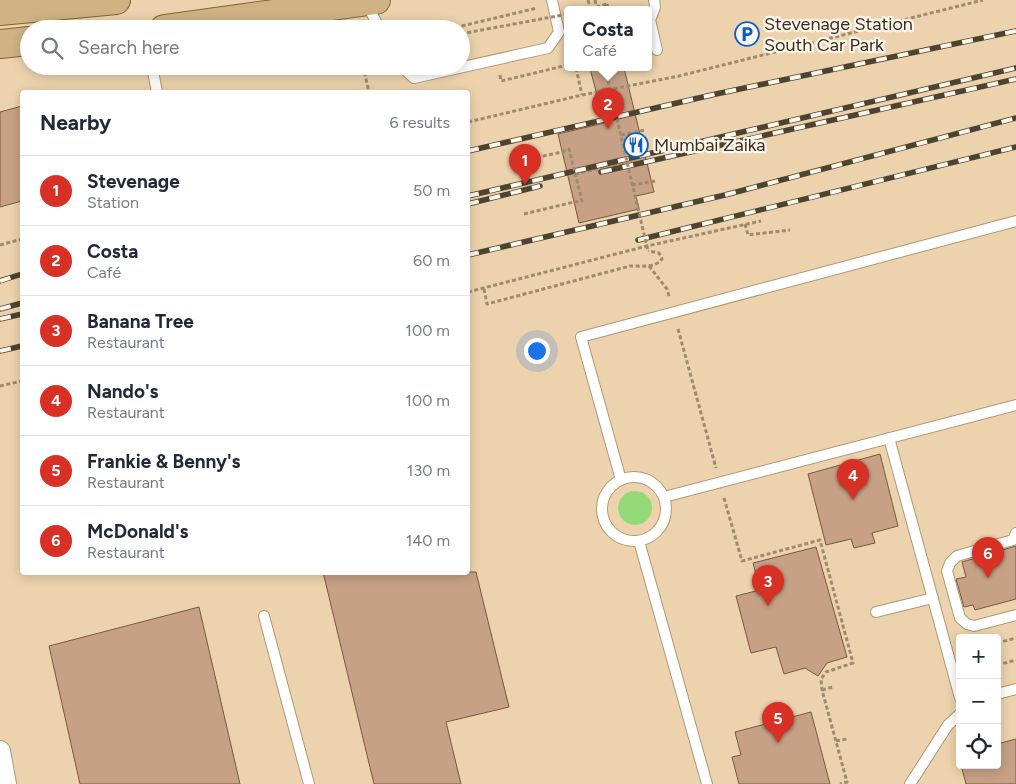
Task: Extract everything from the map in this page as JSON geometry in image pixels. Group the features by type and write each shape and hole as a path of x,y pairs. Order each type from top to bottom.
{"main road":[{"path":"0,10 116,0"},
{"path":"231,20 371,1"},
{"path":"0,44 20,42"}],"street":[{"path":"0,751 6,784"}],"lane":[{"path":"470,65 548,48 559,32 552,0"},
{"path":"652,15 655,7 654,0"},
{"path":"371,1 377,20"},
{"path":"652,29 657,50"},
{"path":"154,75 157,90"},
{"path":"411,75 414,78 427,75"},
{"path":"621,480 581,337 1016,221"},
{"path":"664,497 1016,405"},
{"path":"889,438 956,684"},
{"path":"637,477 649,480 656,485 664,497 666,507 660,528 650,537 639,540 624,539 609,529 603,519 603,502 606,493 621,480 637,477"},
{"path":"1016,533 1013,540 957,556 950,563 947,571 960,618 967,624 974,626 1016,615"},
{"path":"639,540 708,784"},
{"path":"876,612 932,598"},
{"path":"264,616 309,784"},
{"path":"1001,693 1016,689"},
{"path":"910,784 948,725 956,718"}],"path":[{"path":"470,122 582,95 679,76 983,0"},
{"path":"470,24 538,8"},
{"path":"470,32 564,15"},
{"path":"577,71 582,95"},
{"path":"484,288 487,304 630,266 660,263 662,259 659,253 648,252 605,71"},
{"path":"365,75 369,90"},
{"path":"620,135 645,130"},
{"path":"511,163 568,149 576,174 582,201 524,214"},
{"path":"576,174 627,162"},
{"path":"632,185 655,181"},
{"path":"470,292 647,246 761,221"},
{"path":"745,224 748,235 790,230"},
{"path":"0,245 20,240"},
{"path":"651,265 667,289 742,561 820,540 852,663 826,672 821,679 822,690 847,782 840,784"},
{"path":"0,386 20,381"},
{"path":"1001,642 1016,638"},
{"path":"1001,664 1016,660"},
{"path":"822,690 833,687"},
{"path":"836,741 847,739"}],"green space":[{"path":"635,491 647,496 652,508 647,520 635,525 623,520 618,508 623,496"}],"building":[{"path":"591,71 625,71 654,192 636,196 639,209 579,223 558,134 604,123"},
{"path":"20,107 20,202 0,207 0,112"},
{"path":"880,454 898,526 872,533 875,543 854,548 851,539 826,545 808,474"},
{"path":"1016,546 1016,599 975,610 973,605 964,607 956,579 966,577 962,562"},
{"path":"816,547 847,657 827,663 818,676 805,668 784,674 776,647 751,653 736,596 760,590 753,563"},
{"path":"470,572 476,572 509,707 446,722 461,784 374,784 324,575 470,575"},
{"path":"199,607 240,784 80,784 49,646"},
{"path":"811,712 830,784 739,784 732,757 741,755 735,732"},
{"path":"1016,739 1016,784 966,784 962,769 1001,769 1001,743"}],"railway":[{"path":"470,151 716,94 1016,31"},
{"path":"470,196 1016,68"},
{"path":"601,172 1016,79"},
{"path":"470,255 725,195 1016,118"},
{"path":"638,240 1016,147"},
{"path":"470,204 540,186"},
{"path":"0,281 20,275"},
{"path":"0,309 20,304"},
{"path":"0,319 20,314"},
{"path":"0,351 20,346"}],"place":[{"name":"Stevenage Station South Car Park","path":"747,34"},
{"name":"Costa","path":"608,129"},
{"name":"Mumbai Zaika","path":"636,145"},
{"name":"Stevenage","path":"525,185"},
{"name":"Nando's","path":"853,500"},
{"name":"McDonald's","path":"988,578"},
{"name":"Banana Tree","path":"768,606"},
{"name":"Frankie & Benny's","path":"778,743"}]}
